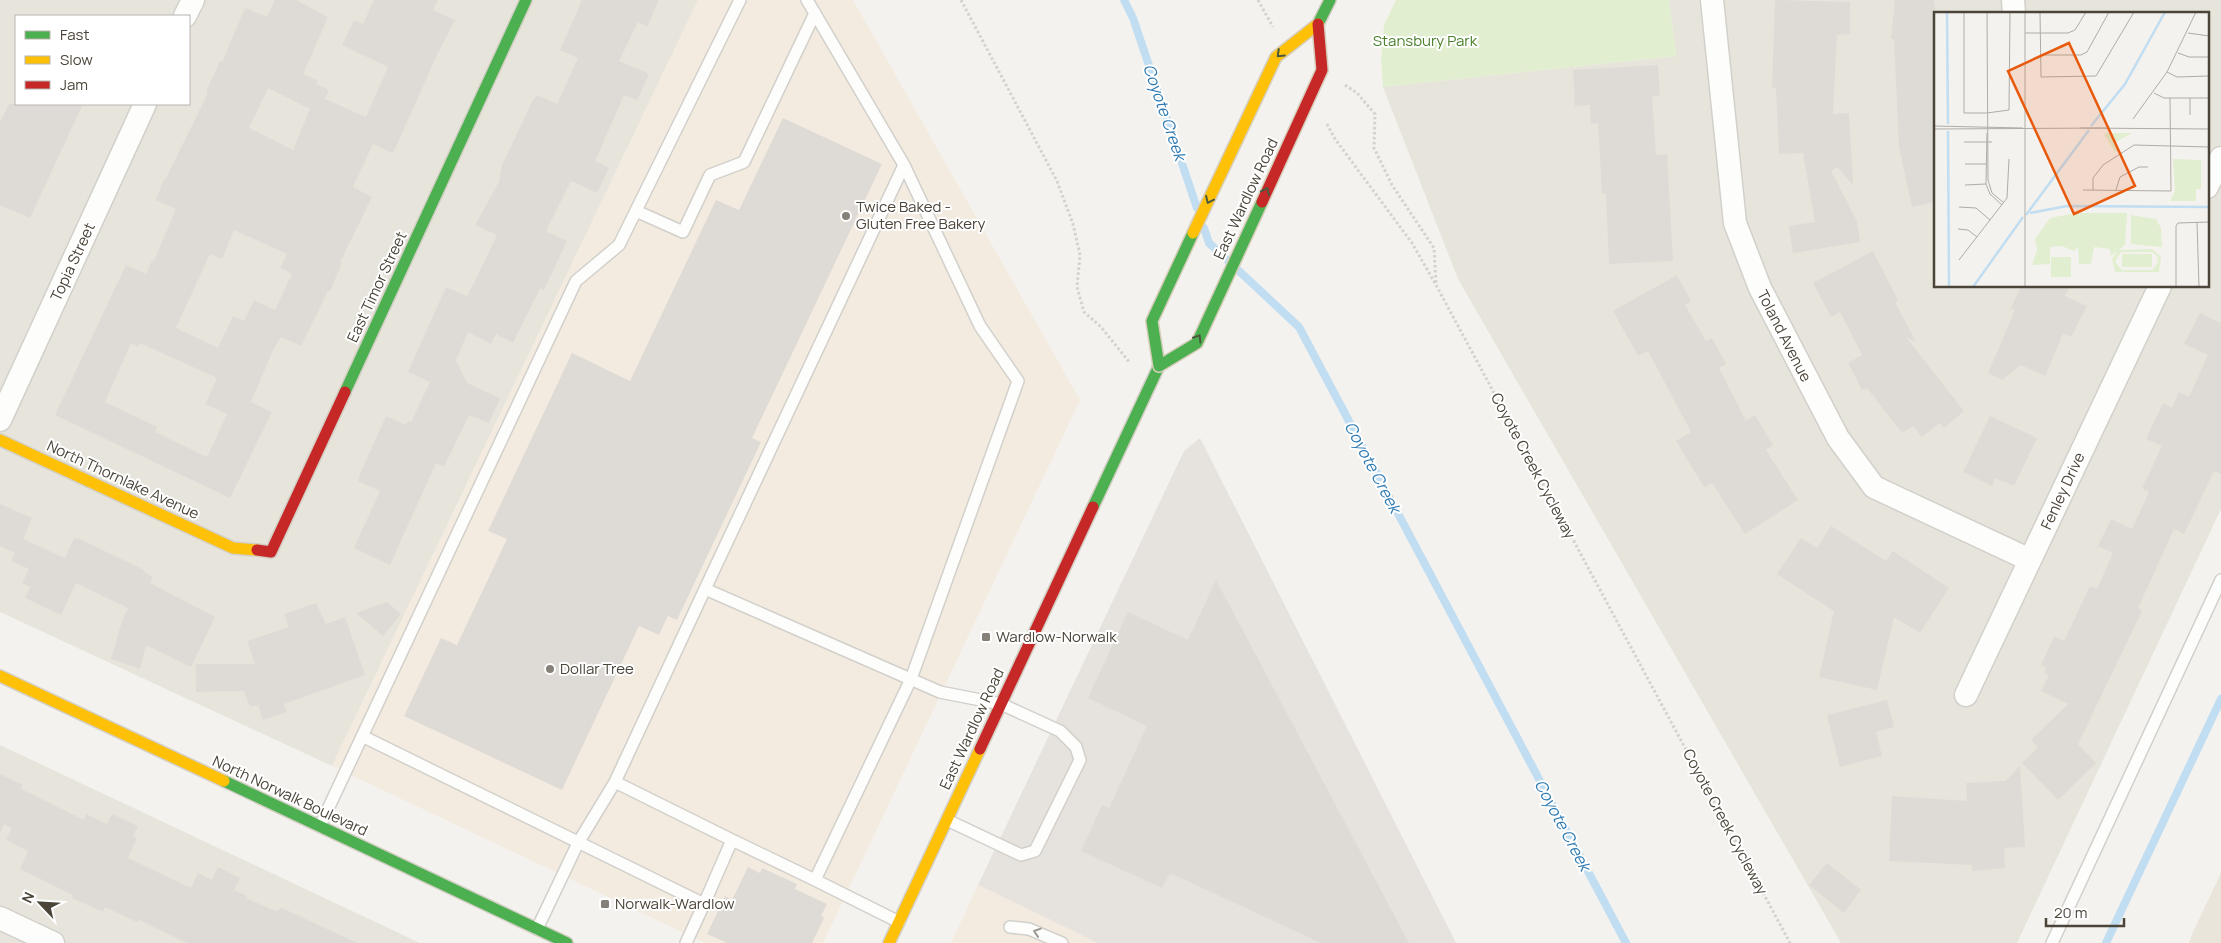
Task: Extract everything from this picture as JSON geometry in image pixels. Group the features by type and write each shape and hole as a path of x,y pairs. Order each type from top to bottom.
{"main road":[{"name":"East Timor Street","path":"233,548 271,552 526,0"},
{"path":"1159,366 1152,321 1276,57 1318,24 1330,0"},
{"name":"East Wardlow Road","path":"889,943 1159,366 1197,343 1322,70 1318,24"},
{"name":"North Thornlake Avenue","path":"0,440 233,548"},
{"name":"North Norwalk Boulevard","path":"0,676 567,943"}],"street":[{"name":"Toland Avenue","path":"1712,0 1735,223 1760,288 1838,438 1874,487 2030,560"},
{"name":"Topia Street","path":"0,420 145,105"},
{"path":"2208,185 2221,158"},
{"name":"Fenley Drive","path":"1966,695 2159,288"},
{"path":"0,918 53,943"}],"lane":[{"path":"320,826 576,281 619,245 740,0"},
{"path":"807,0 904,165 980,326 1018,381 911,679 815,880"},
{"path":"636,211 683,232 710,175 744,162 815,13"},
{"path":"537,929 578,843 615,782 904,165"},
{"path":"2052,943 2221,580"},
{"path":"705,589 940,692 1000,704 1060,731 1076,747 1080,760 1035,851 1021,855 946,820"},
{"path":"362,736 704,904"},
{"path":"615,782 899,922"},
{"path":"686,943 732,840"},
{"path":"1010,927 1037,932 1062,943"}],"path":[{"path":"961,0 1057,181 1073,224 1080,255 1077,287 1084,312 1101,327 1149,386"},
{"path":"1258,0 1273,28"},
{"path":"1322,70 1356,93 1375,114 1374,148 1392,185 1434,248 1436,285"},
{"name":"Coyote Creek Cycleway","path":"1325,122 1335,139 1412,243 1436,285 1790,943"}],"shaded area":[{"path":"0,0 698,0 332,766 0,612"},
{"path":"698,0 853,0 1080,400 823,943 705,943 332,766"},
{"path":"1669,0 2221,0 2221,509 2017,943 1841,943 1458,279 1383,87 1676,56"},
{"path":"1200,438 1456,943 1098,943 978,885 1184,451"},
{"path":"0,745 420,943 0,943"},
{"path":"2221,873 2221,943 2189,943 2192,934"},
{"path":"978,885 1098,943 951,943"}],"green space":[{"name":"Stansbury Park","path":"1396,0 1669,0 1676,56 1383,87 1381,59 1384,25"}],"building":[{"path":"275,0 296,0 328,17 303,74 318,81 316,84 329,90 325,99 366,117 388,67 342,45 354,20 363,24 374,0 438,0 433,10 455,20 393,153 373,144 353,187 372,197 340,262 342,263 330,291 328,291 301,346 281,337 273,350 251,402 272,412 230,498 55,415 126,265 146,274 152,260 154,261 176,209 156,200 164,179 207,95 207,89 220,61 222,62 242,15 246,8 267,17","holes":["268,88 310,109 293,150 249,128","234,230 287,254 280,268 292,274 275,310 254,300 244,321 233,316 218,348 176,328 210,254 222,259","131,343 138,347 140,343 217,378 205,404 227,414 207,457 155,432 157,427 105,402"]},
{"path":"582,0 659,0 647,27 638,22 619,61 649,74 637,100 624,95 595,161 609,168 597,193 571,181 546,231 567,241 544,290 540,288 513,343 496,334 491,344 468,332 456,360 467,383 500,398 499,401 489,423 469,415 444,467 436,463 390,565 354,548 380,491 358,481 360,474 386,416 406,425 408,421 411,422 430,382 408,372 446,287 467,296 497,235 475,225 499,182 502,165 532,102 537,95 557,104 578,58 560,50"},
{"path":"1775,0 1850,2 1850,34 1837,35 1833,114 1849,113 1853,185 1837,167 1831,171 1857,221 1860,242 1793,253 1789,226 1815,222 1803,153 1779,154 1776,88 1772,88"},
{"path":"1895,0 1934,0 1934,202 1912,207 1899,147 1894,39 1891,39"},
{"path":"1658,65 1660,96 1652,96 1656,155 1667,154 1673,261 1609,264 1606,194 1602,194 1598,123 1591,124 1590,105 1575,106 1573,70"},
{"path":"9,104 83,105 30,218 0,205 0,122"},
{"path":"783,118 882,164 752,438 761,442 677,620 668,616 659,635 639,626 562,790 404,716 441,638 457,645 507,539 488,531 572,353 630,381 716,200 739,210"},
{"path":"1873,251 1898,300 1895,302 1916,342 1906,337 1964,411 1944,428 1940,423 1922,437 1913,426 1902,433 1867,388 1862,390 1848,363 1862,355 1840,312 1831,317 1813,283"},
{"path":"1677,275 1691,301 1685,305 1706,341 1712,338 1726,364 1719,368 1746,421 1755,415 1773,445 1766,450 1798,500 1745,534 1712,483 1704,487 1676,441 1691,432 1648,351 1638,356 1613,311"},
{"path":"2020,288 2069,288 2065,296 2087,306 2071,337 2063,334 2045,376 2021,365 2002,380 1988,373 2015,310 2011,308"},
{"path":"2200,313 2221,323 2221,474 2214,471 2184,534 2174,529 2138,608 2142,611 2078,744 2096,763 2058,800 2022,763 2038,747 2031,740 2068,704 2041,691 2049,675 2044,673 2046,667 2041,665 2054,636 2064,641 2090,586 2097,589 2113,553 2098,546 2111,519 2132,529 2149,492 2142,488 2162,446 2146,439 2163,403 2172,408 2179,392 2189,397 2208,355 2184,344"},
{"path":"1990,416 2037,438 2014,486 1995,478 1992,486 1963,472"},
{"path":"0,504 32,518 23,539 65,558 74,538 80,539 144,570 144,572 153,577 150,583 215,617 191,667 146,645 140,669 111,659 122,621 128,608 76,583 61,615 25,598 30,587 22,583 29,569 11,561 15,553 0,546"},
{"path":"1831,526 1886,561 1893,551 1949,588 1920,633 1894,617 1877,690 1819,677 1834,611 1777,574 1801,538 1817,548"},
{"path":"1216,580 1409,943 1321,943 1170,873 1162,888 1081,851 1102,805 1109,808 1147,726 1088,698 1128,612 1188,640"},
{"path":"387,602 401,614 383,636 356,613"},
{"path":"316,603 326,624 345,617 365,675 284,704 287,712 263,720 258,705 250,707 244,691 196,692 196,664 255,664 247,641 289,627 284,614"},
{"path":"1887,700 1894,727 1876,732 1882,756 1840,767 1827,715"},
{"path":"2020,766 2025,847 2004,848 2005,868 1972,871 1972,865 1889,861 1892,796 1967,801 1966,783 2005,781"},
{"path":"0,774 23,785 21,789 84,820 86,814 107,824 112,814 138,826 133,836 137,838 128,858 191,888 198,873 212,880 218,867 240,878 234,890 247,896 246,898 275,911 282,908 357,943 187,943 139,920 137,922 105,907 103,912 72,898 73,895 20,869 28,851 6,840 12,828 4,824 0,833"},
{"path":"1827,863 1861,890 1844,913 1809,885"},
{"path":"748,867 760,873 762,868 797,884 795,889 827,904 821,916 824,918 812,943 727,943 707,934 725,896 732,900"}],"waterway":[{"name":"Coyote Creek","path":"1124,0 1133,18 1197,208"},
{"name":"Coyote Creek","path":"1204,228 1209,243 1299,327 1626,943"},
{"path":"2106,943 2221,699"}],"traffic: fast":[{"path":"345,392 526,0"},
{"path":"1318,24 1330,0"},
{"path":"1193,233 1152,321 1159,366 1197,343 1262,202"},
{"path":"1093,507 1159,366"},
{"path":"224,781 567,943"}],"traffic: slow":[{"path":"1193,233 1276,57 1318,24"},
{"path":"0,440 233,548 257,550"},
{"path":"0,676 224,781"},
{"path":"889,943 980,749"}],"traffic: jam":[{"path":"1262,202 1322,70 1318,24"},
{"path":"257,550 271,552 345,392"},
{"path":"980,749 1093,507"}],"place":[{"name":"Twice Baked - Gluten Free Bakery","path":"846,216"},
{"name":"Wardlow-Norwalk","path":"986,637"},
{"name":"Dollar Tree","path":"550,669"},
{"name":"Norwalk-Wardlow","path":"605,904"}]}
